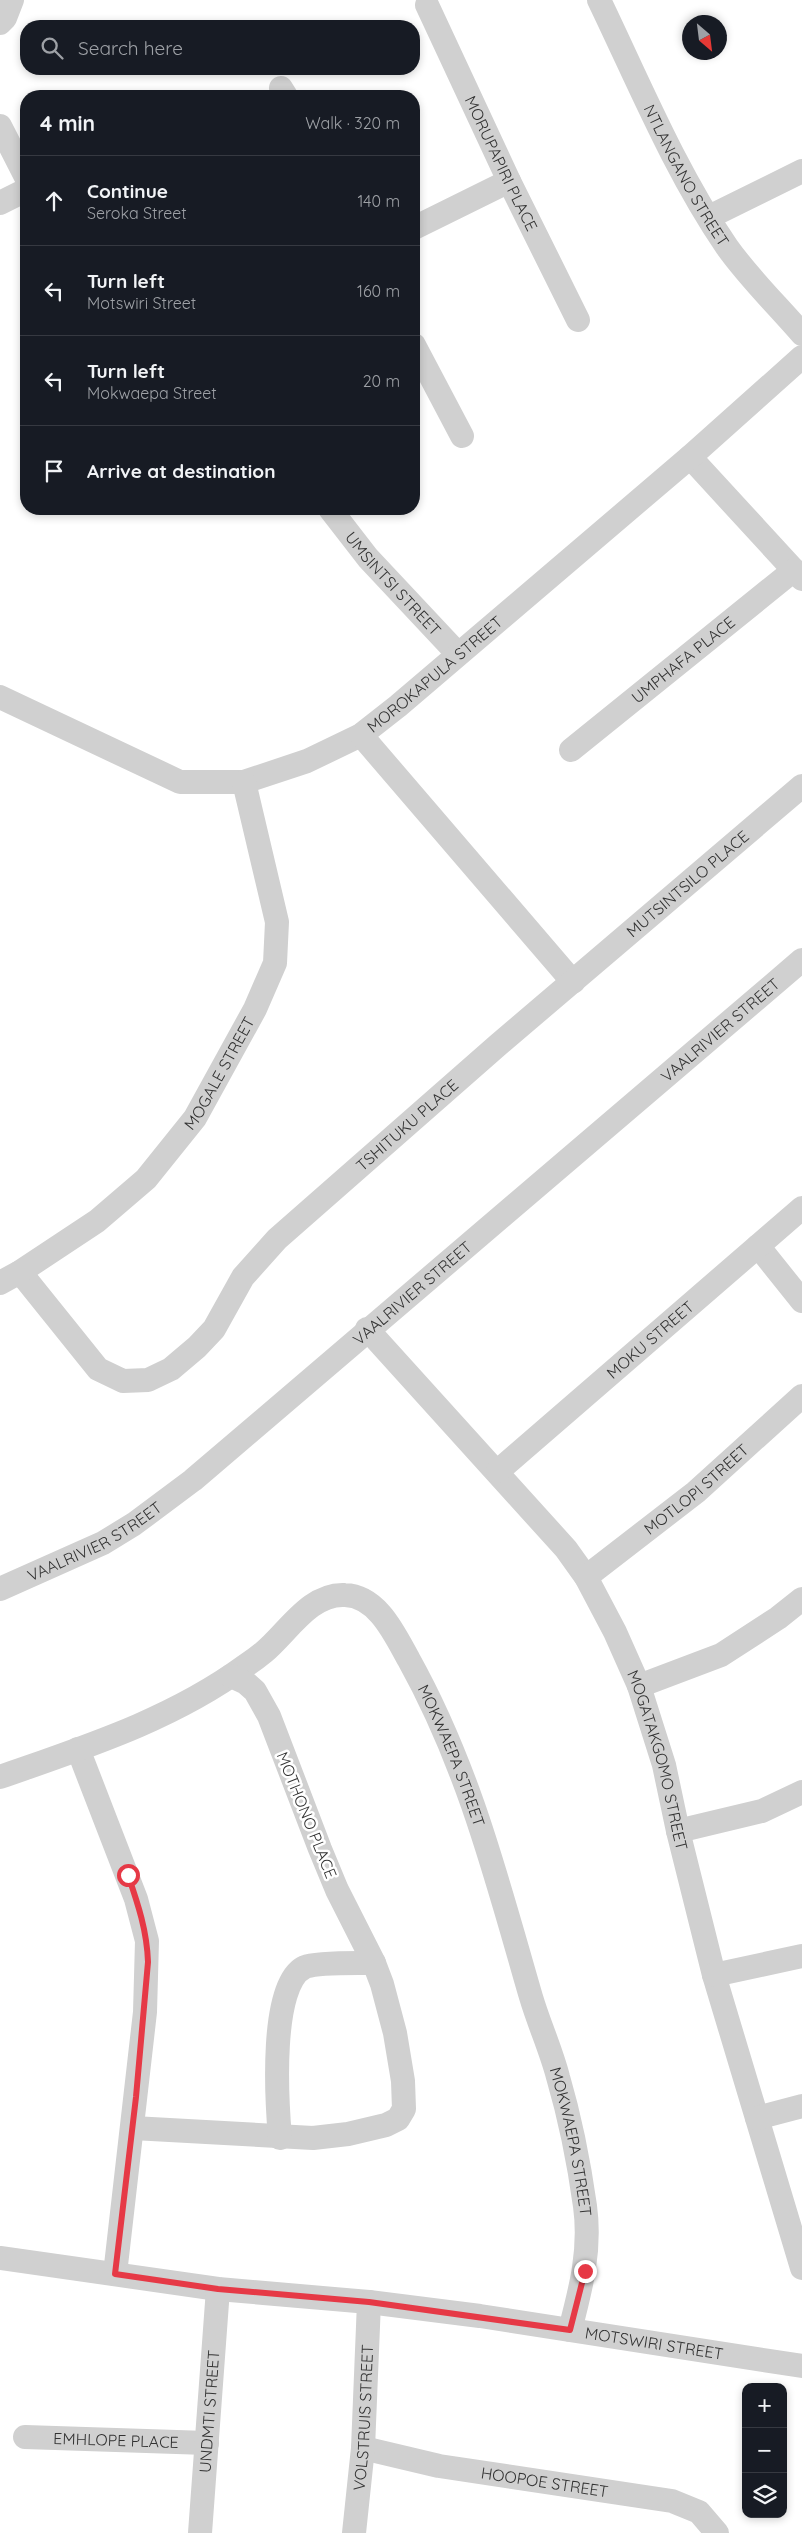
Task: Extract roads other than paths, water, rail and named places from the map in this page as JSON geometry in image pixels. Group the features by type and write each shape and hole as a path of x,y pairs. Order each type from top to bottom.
{"street":[{"path":"0,23 5,18 12,0"},
{"name":"NTLANGANO STREET","path":"599,0 670,146 709,217 734,256 802,334"},
{"name":"MORUPAPIRI PLACE","path":"427,5 509,180 578,320"},
{"path":"0,126 20,165"},
{"path":"709,217 802,171"},
{"path":"420,225 509,180"},
{"path":"0,203 20,193"},
{"path":"420,356 462,436"},
{"name":"MOROKAPULA STREET","path":"0,697 180,782 244,782 307,761 361,735 690,457 802,357"},
{"path":"690,457 798,575"},
{"name":"UMSINTSI STREET","path":"335,515 368,558 458,654"},
{"name":"UMPHAFA PLACE","path":"571,750 798,575"},
{"path":"361,735 573,982"},
{"name":"MOGALE STREET","path":"10,1278 97,1221 146,1179 195,1118 255,1009 274,964 277,922 244,782"},
{"name":"MUTSINTSILO PLACE","path":"573,982 802,786"},
{"name":"VAALRIVIER STREET","path":"0,1590 103,1543 134,1524 193,1480 367,1329 802,960"},
{"name":"TSHITUKU PLACE","path":"10,1278 98,1369 123,1381 148,1380 160,1376 197,1347 214,1329 243,1277 277,1239 573,982"},
{"name":"MOKU STREET","path":"498,1471 802,1208"},
{"path":"758,1246 802,1301"},
{"name":"MOGATAKGOMO STREET","path":"367,1329 498,1471 566,1549 586,1577 615,1632 639,1686 664,1764 678,1831 714,1975 802,2268"},
{"name":"MOTLOPI STREET","path":"586,1577 696,1492 802,1396"},
{"name":"MOKWAEPA STREET","path":"0,1777 78,1750 162,1717 203,1696 263,1653 312,1606 328,1596 346,1595 359,1598 372,1606 389,1624 422,1683 451,1743 478,1815 532,2001 558,2077 581,2180 588,2244 585,2271 570,2330"},
{"path":"639,1686 721,1656 778,1618 802,1599"},
{"name":"MOTHONO PLACE","path":"133,2128 280,2138 313,2138 348,2134 386,2125 402,2115 405,2102 395,2033 385,1993 374,1963 337,1890 269,1716 255,1691 246,1683 231,1676"},
{"path":"78,1750 136,1899 147,1941 145,2012 115,2274"},
{"path":"678,1831 762,1811 802,1792"},
{"path":"714,1975 802,1956"},
{"path":"280,2138 276,2099 277,2060 281,2020 291,1979 307,1966 374,1963"},
{"path":"757,2118 802,2106"},
{"name":"MOTSWIRI STREET","path":"0,2258 218,2289 369,2302 570,2330 802,2366"},
{"name":"UNDMTI STREET","path":"200,2533 218,2289"},
{"name":"VOLSTRUIS STREET","path":"354,2533 363,2448 369,2302"},
{"name":"EMHLOPE PLACE","path":"25,2437 207,2443"},
{"name":"HOOPOE STREET","path":"363,2448 439,2466 672,2501 699,2512 717,2533"}]}
